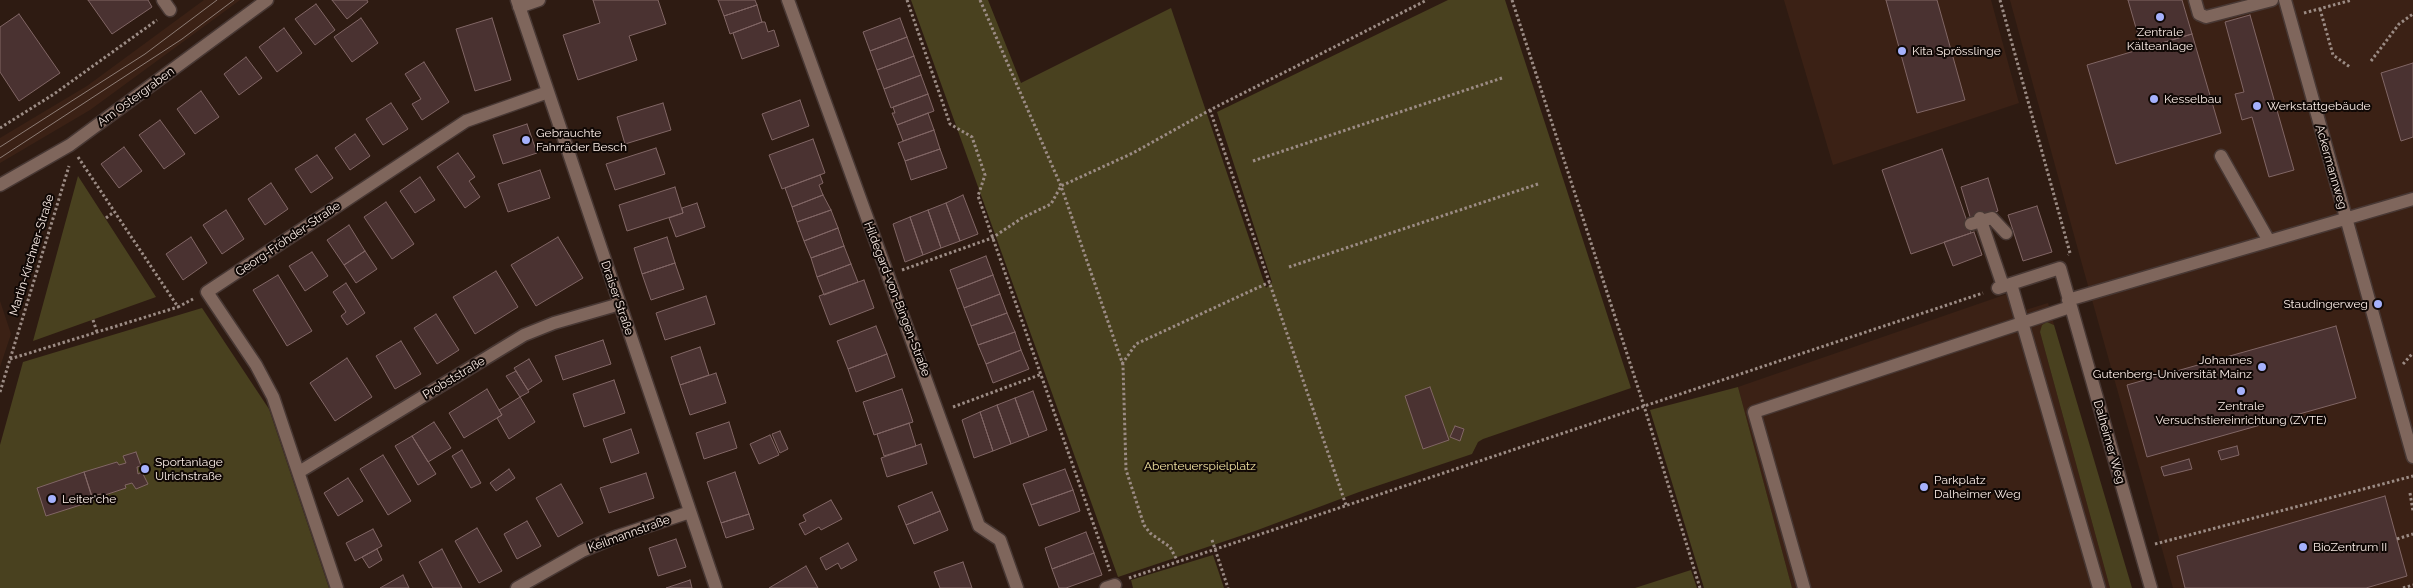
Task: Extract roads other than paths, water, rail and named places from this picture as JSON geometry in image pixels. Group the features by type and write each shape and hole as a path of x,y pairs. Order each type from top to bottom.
{"street":[{"name":"Am Ostergraben","path":"0,185 74,150 267,0"},
{"name":"Draiser Straße","path":"539,0 518,3 716,588"},
{"name":"Hildegard-von-Bingen-Straße","path":"788,0 979,526 1000,540 1018,588"},
{"path":"2196,0 2200,14 2206,17 2272,0"},
{"name":"Ackermannweg","path":"2284,0 2413,457"},
{"name":"Georg-Fröhder-Straße","path":"298,472 286,428 273,397 256,365 207,292 466,121 548,92"},
{"path":"2221,156 2269,241"},
{"path":"1804,588 1754,412 2023,321 2104,289 2413,199"},
{"path":"2006,233 1992,218 1977,221 2004,286 2023,321 2099,588"},
{"name":"Dalheimer Weg","path":"2004,286 2060,268 2151,588"},
{"name":"Probststraße","path":"298,472 524,336 554,322 620,304"},
{"path":"298,472 337,588"},
{"name":"Keilmannstraße","path":"517,588 582,551 618,536 690,512"}],"tram line":[{"path":"0,147 145,54 217,0"},
{"path":"0,158 182,39 234,0"}],"place":[{"name":"Zentrale Kälteanlage","path":"2160,17"},
{"name":"Kita Sprösslinge","path":"1902,51"},
{"name":"Kesselbau","path":"2154,99"},
{"name":"Werkstattgebäude","path":"2257,106"},
{"name":"Gebrauchte Fahrräder Besch","path":"526,140"},
{"name":"Staudingerweg","path":"2378,304"},
{"name":"Johannes Gutenberg-Universität Mainz","path":"2262,367"},
{"name":"Zentrale Versuchstiereinrichtung (ZVTE)","path":"2241,391"},
{"name":"Sportanlage Ulrichstraße","path":"145,469"},
{"name":"Parkplatz Dalheimer Weg","path":"1924,487"},
{"name":"Leiter'che","path":"52,499"},
{"name":"BioZentrum II","path":"2303,547"}],"park label":[{"name":"Abenteuerspielplatz","path":"1200,466"}]}
